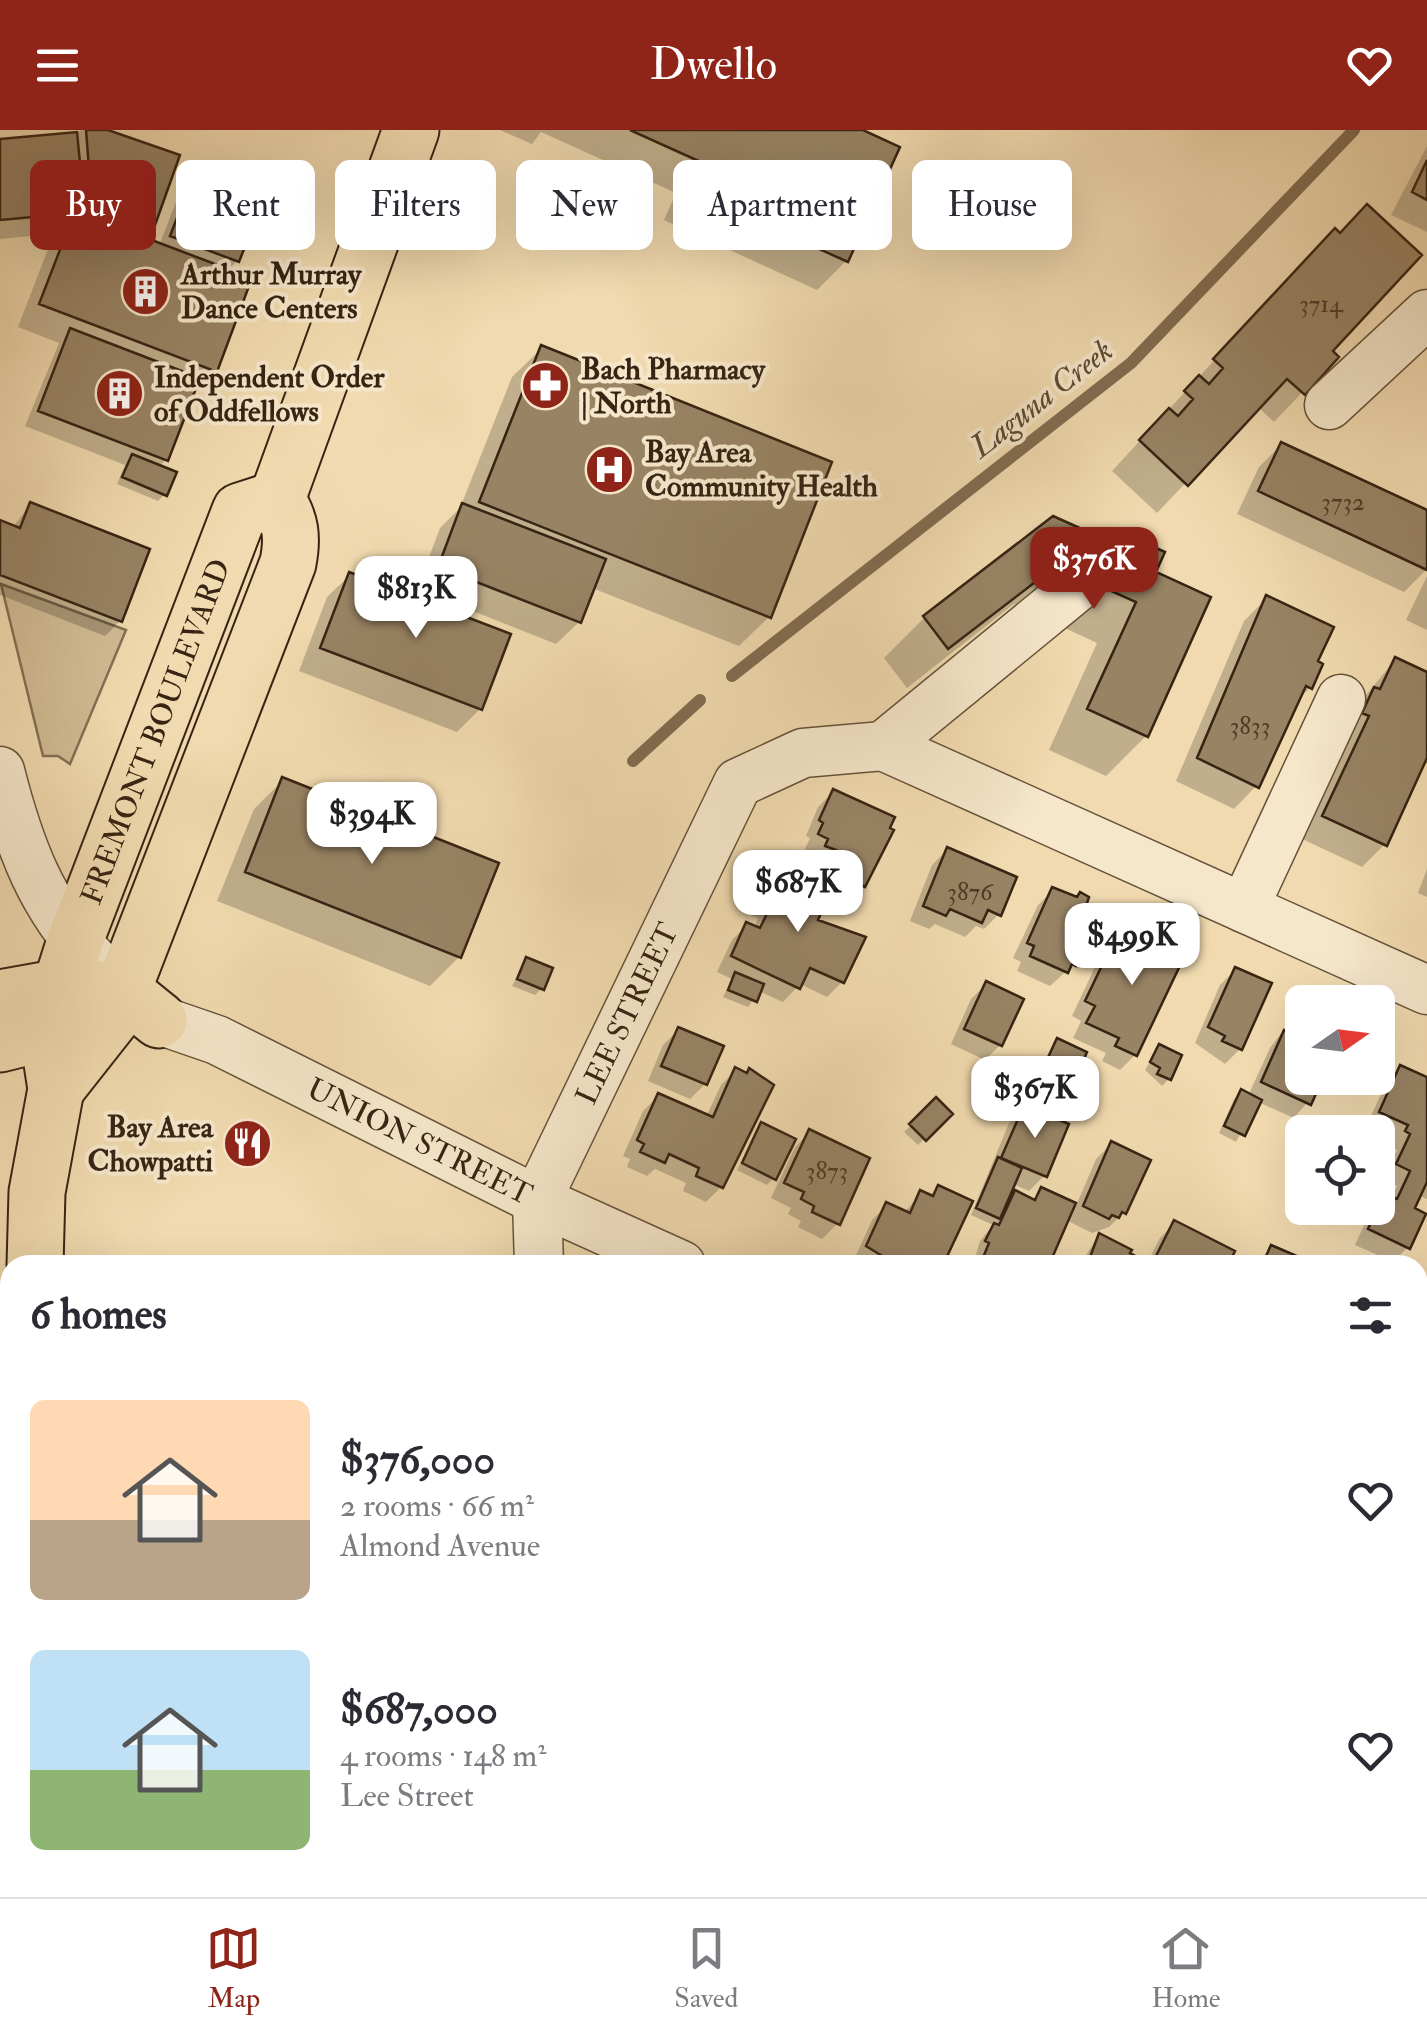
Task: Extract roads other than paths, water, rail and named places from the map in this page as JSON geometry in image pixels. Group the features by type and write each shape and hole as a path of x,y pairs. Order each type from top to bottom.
{"main road":[{"path":"276,499 411,130"},
{"name":"FREMONT BOULEVARD","path":"276,499 288,515 292,540 288,563 131,1009 56,1088 46,1001 240,511 276,499"},
{"path":"0,998 131,1009"},
{"path":"36,1255 38,1192 56,1088"}],"street":[{"path":"1329,405 1419,337"},
{"path":"1076,588 883,746 1427,990"},
{"path":"1244,908 1341,699"},
{"name":"LEE STREET","path":"537,1200 738,782 803,753 883,746"},
{"path":"0,771 21,852 46,1001"},
{"name":"UNION STREET","path":"131,1009 217,1040 537,1200 659,1255"},
{"path":"537,1200 538,1255"}],"waterway":[{"name":"Laguna Creek","path":"732,676 1131,363 1354,130"},
{"name":"Laguna Creek","path":"633,761 700,700"}],"place":[{"name":"Arthur Murray Dance Centers","path":"146,291"},
{"name":"Bach Pharmacy | North","path":"546,386"},
{"name":"Independent Order of Oddfellows","path":"119,394"},
{"name":"Bay Area Community Health","path":"610,469"},
{"name":"Bay Area Chowpatti","path":"248,1144"}]}
